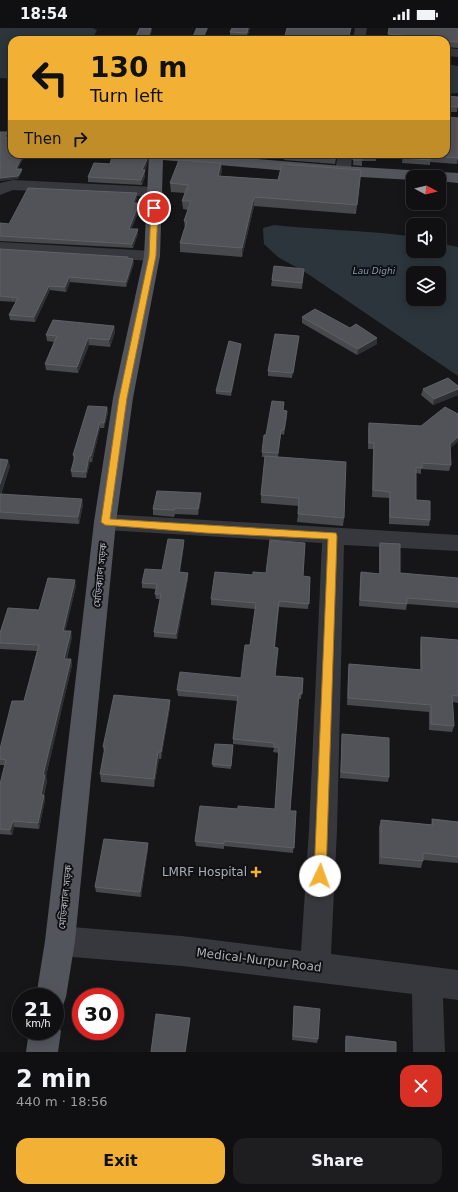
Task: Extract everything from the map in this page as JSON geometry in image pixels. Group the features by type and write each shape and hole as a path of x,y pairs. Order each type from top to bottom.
{"main road":[{"name":"মেডিক্যাল সড়ক","path":"52,988 60,942 105,522 123,398 152,256 156,158"},
{"path":"200,158 343,171 458,178"},
{"path":"42,1052 44,1040"}],"street":[{"path":"343,171 344,158"},
{"path":"0,190 5,186 13,185 155,192"},
{"path":"0,247 152,256"},
{"path":"105,522 458,543"},
{"path":"315,967 323,830 333,536"},
{"name":"Medical-Nurpur Road","path":"60,942 182,951 458,985"},
{"path":"427,981 429,1052"}],"water":[{"path":"0,28 93,28 97,30 94,36 8,36 8,79 0,78"},
{"path":"450,65 458,66 458,93 450,94"},
{"name":"Lau Dighi","path":"274,225 375,232 406,236 406,258 446,258 446,244 458,247 458,376 308,274 278,257 264,244 263,228"}],"building":[{"path":"140,28 151,28 148,36 136,36"},
{"path":"232,28 248,28 247,33 230,32"},
{"path":"287,28 351,28 349,36 285,36"},
{"path":"389,28 458,28 458,42 450,41 450,36 388,34"},
{"path":"450,96 458,97 458,107 450,106"},
{"path":"450,117 458,118 458,158 450,157"},
{"path":"0,132 8,132 5,137 8,137 8,158 21,158 16,169 22,169 18,176 0,178"},
{"path":"112,158 147,158 142,170 145,170 141,180 88,177 94,163 110,164"},
{"path":"353,158 362,158 362,160 353,160"},
{"path":"403,158 430,158 430,160"},
{"path":"179,160 221,163 218,176 278,180 282,164 361,170 357,205 254,197 242,248 180,243 187,221 184,221 191,201 182,201 188,185 170,183"},
{"path":"28,188 137,193 133,203 139,203 129,229 138,229 132,244 0,236 0,223 9,224"},
{"path":"0,249 128,257 127,258 133,259 126,282 69,277 65,287 49,286 34,317 9,315 18,298 0,296"},
{"path":"274,266 304,269 302,283 272,280"},
{"path":"315,309 350,328 356,324 377,338 358,349 302,317"},
{"path":"53,320 114,326 109,340 88,338 77,367 45,364 57,336 46,335"},
{"path":"275,334 299,336 293,373 268,371"},
{"path":"229,341 241,344 231,392 216,391"},
{"path":"448,378 458,386 458,389 434,399 423,389"},
{"path":"272,401 284,402 283,410 287,411 284,430 281,430 278,453 262,452 264,435 266,435"},
{"path":"88,406 107,407 104,423 100,422 91,456 89,456 86,472 71,471 75,456 73,455"},
{"path":"445,407 458,414 458,437 450,444 451,465 422,463 422,468 416,467 416,500 430,501 430,520 390,517 390,492 373,490 374,443 369,443 369,423 421,426"},
{"path":"265,456 346,462 344,518 298,514 299,498 261,495"},
{"path":"0,459 8,460 0,484"},
{"path":"157,491 201,493 198,509 153,509"},
{"path":"0,494 82,499 78,517 0,512"},
{"path":"168,539 184,540 179,572 188,573 176,634 154,632 161,594 155,594 157,584 142,583 145,569 162,570"},
{"path":"270,540 305,543 303,576 310,577 309,604 279,601 274,647 278,648 275,676 303,678 302,694 299,694 290,811 296,811 294,848 224,841 224,844 195,841 200,806 238,809 238,806 275,809 279,747 274,747 274,743 233,739 238,696 177,690 180,672 241,678 245,645 250,645 256,603 211,599 215,572 253,575 253,572 266,573"},
{"path":"380,543 400,544 400,573 458,578 458,602 407,598 407,604 360,600 361,572 380,574"},
{"path":"48,578 75,580 63,631 71,631 64,659 71,659 43,775 45,775 41,795 44,795 38,823 13,821 10,830 0,829 0,784 6,760 0,759 0,749 12,701 24,701 39,645 0,643 0,633 8,608 39,610"},
{"path":"421,637 458,640 458,696 452,695 454,726 431,724 431,705 348,698 349,664 422,670"},
{"path":"114,695 170,700 161,752 158,752 154,779 100,774 105,747 103,747"},
{"path":"342,734 389,738 389,777 341,772"},
{"path":"215,744 233,745 231,766 212,764"},
{"path":"432,819 458,822 458,857 423,853 423,861 381,857 381,820 433,825"},
{"path":"104,839 148,843 140,892 95,887"},
{"path":"294,1006 320,1009 318,1039 293,1036"},
{"path":"156,1014 190,1018 185,1052 151,1052"},
{"path":"346,1036 396,1042 396,1052 346,1052"}],"place":[{"name":"LMRF Hospital","path":"256,872"}],"route":[{"path":"154,208 152,256 123,398 105,522 333,536 323,830 320,876"}]}
